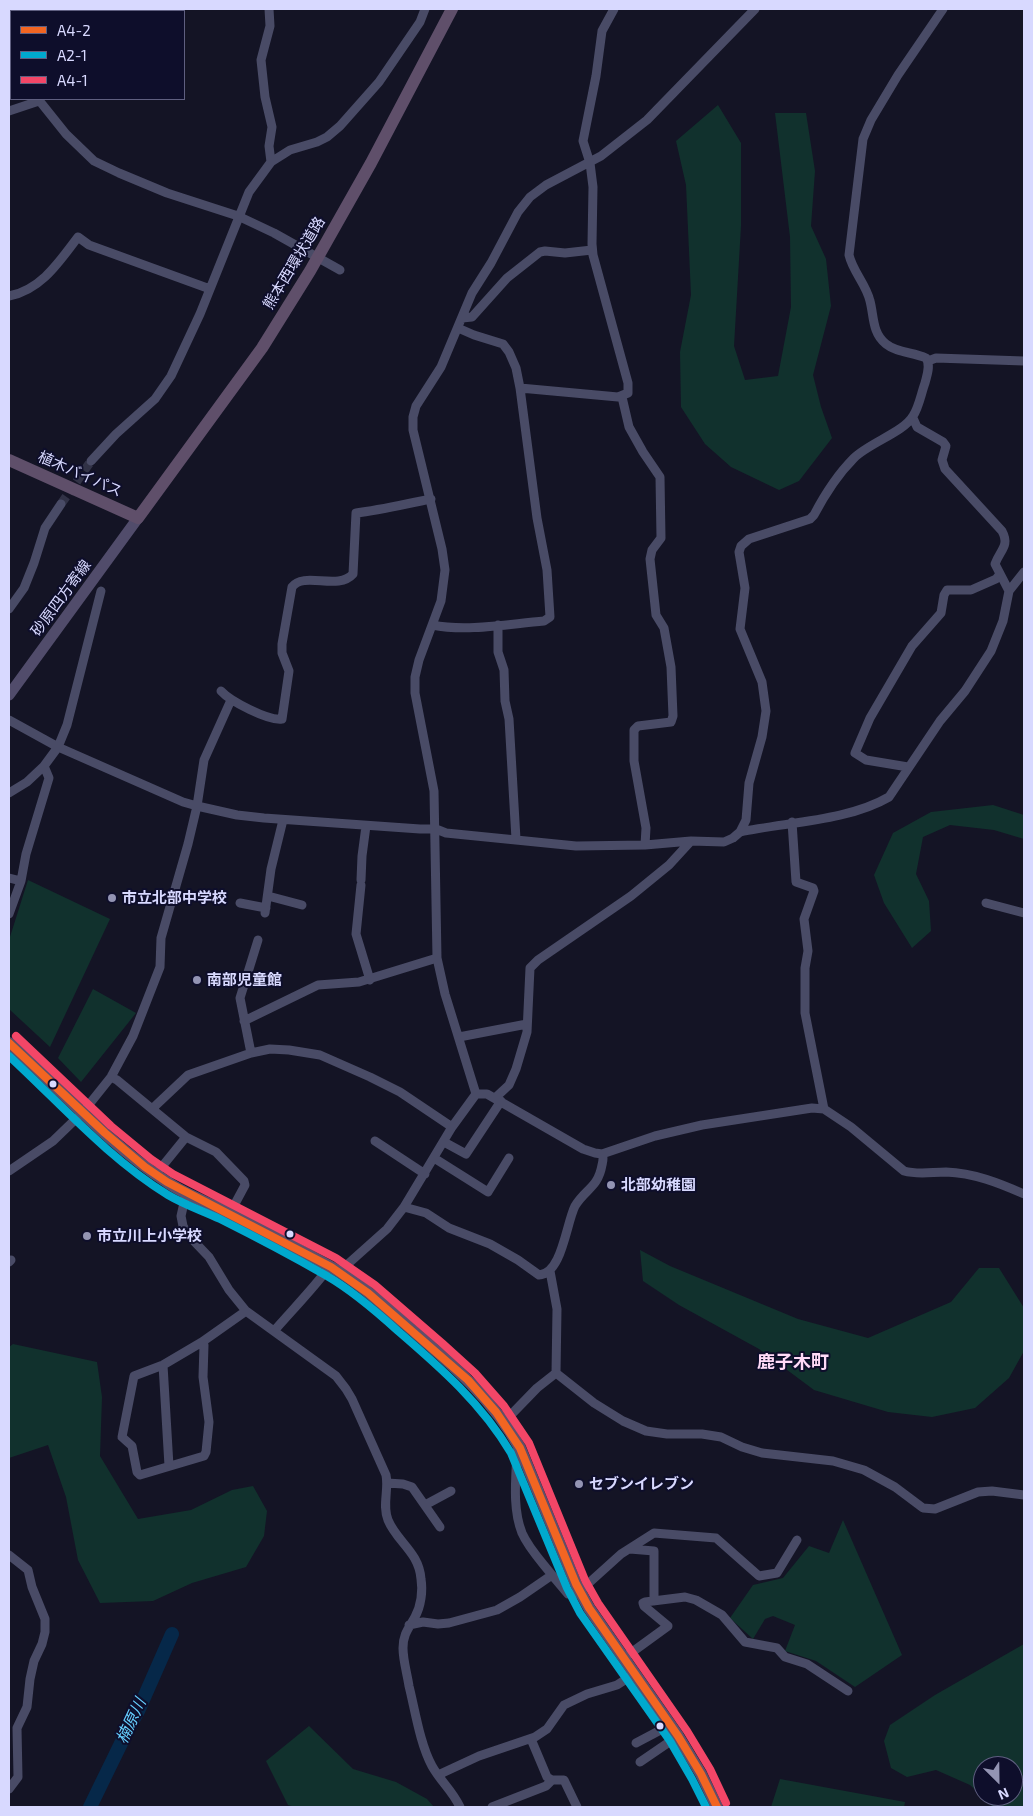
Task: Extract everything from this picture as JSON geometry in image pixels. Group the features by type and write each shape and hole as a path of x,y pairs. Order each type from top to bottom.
{"highway":[{"name":"熊本西環状道路","path":"138,518 209,424 262,348 301,286 371,163 452,9"},
{"name":"植木バイパス","path":"9,460 138,518"},
{"path":"9,1043 129,1155 186,1194 230,1213 335,1269 387,1308 454,1366 484,1397 504,1422 520,1448 580,1591 597,1622 678,1736 701,1774 717,1807"}],"main road":[{"name":"砂原四方寄線","path":"9,695 138,518"}],"street":[{"path":"269,9 270,26 261,60 265,97 272,127 271,162"},
{"path":"91,461 116,434 154,399 171,376 210,289 249,192 271,162 290,150 327,137 340,126 379,82 420,22 425,9"},
{"path":"520,388 622,396 628,393 628,382 592,250 594,199 590,163 583,141 596,76 602,31 614,9"},
{"path":"476,1094 445,994 437,958 434,791 415,693 415,677 419,660 441,601 445,570 442,549 412,430 413,417 416,406 424,391 441,367 472,292 491,263 518,212 530,198 546,185 590,163 647,120 755,9"},
{"path":"9,720 58,746 183,802 237,815 366,826 436,829 446,833 576,846 645,845 691,841 724,842 734,838 740,832 746,820 749,782 762,737 766,711 762,682 740,628 745,588 739,552 741,546 744,542 756,537 810,519 834,480 854,458 913,418 927,375 928,361 924,356 894,349 881,340 874,324 870,301 862,281 852,266 849,255 862,139 898,75 943,9"},
{"path":"9,111 39,100 66,134 94,161 118,174 167,193 238,216 274,233 340,270"},
{"path":"9,296 21,294 44,280 78,237 88,245 210,289"},
{"path":"462,318 472,317 507,278 540,252 565,253 592,250"},
{"path":"432,625 446,628 544,621 551,614 547,570 537,518 516,368 503,344 458,328"},
{"path":"928,361 936,358 1024,361"},
{"path":"622,396 630,427 643,452 660,477 661,538 652,550 650,559 656,615 664,630 673,689 674,716 671,722 638,726 634,730 634,761 646,828 645,845"},
{"path":"913,418 917,427 943,442 946,446 942,460 945,469 1002,531 1006,538 1006,544 995,564 1009,591"},
{"path":"221,691 231,700 266,716 277,720 282,719 289,671 282,653 282,644 292,587 295,583 301,581 334,582 349,578 353,574 356,513 430,499"},
{"path":"9,610 24,588 45,528 61,504"},
{"path":"740,832 853,812 878,803 889,796 940,721 965,691 991,651 1003,621 1009,591 1024,572"},
{"path":"908,767 866,760 855,753 870,718 912,646 941,613 944,595 947,590 971,590 996,580 1000,574"},
{"path":"9,794 27,782 44,766 58,746 67,726 101,591"},
{"path":"498,625 498,652 504,670 505,702 509,719 516,839"},
{"path":"9,1171 53,1140 83,1112 111,1077 133,1036 160,967 161,938 188,844 197,806 204,760 231,700"},
{"path":"9,914 21,881 26,854 49,778 44,766"},
{"path":"240,903 265,911 271,869 283,820"},
{"path":"792,822 796,882 813,888 814,891 804,919 808,951 805,968 805,1014 824,1109"},
{"path":"366,826 356,934 370,980"},
{"path":"444,1142 466,1154 509,1085 526,1032 530,968 538,960 631,896 670,865 691,841"},
{"path":"9,878 21,881"},
{"path":"268,896 302,904"},
{"path":"986,903 1024,913"},
{"path":"251,1053 240,998 258,940"},
{"path":"244,1020 318,985 370,980 437,958"},
{"path":"459,1037 527,1024"},
{"path":"153,1108 188,1075 251,1053 270,1049 320,1055 400,1092 452,1127"},
{"path":"111,1077 153,1108 186,1137 216,1152 244,1181 245,1185 230,1213"},
{"path":"476,1094 487,1094 583,1149 602,1154 655,1136 702,1125 803,1108 824,1109 851,1127 904,1172 913,1174 946,1172 972,1175 1024,1194"},
{"path":"274,1331 296,1304 335,1269 387,1228 404,1207 452,1127 476,1094"},
{"path":"156,1174 186,1137"},
{"path":"375,1141 425,1174"},
{"path":"404,1207 426,1213 449,1228 490,1244 539,1275 550,1271 558,1260 576,1206 600,1176 604,1157 602,1154"},
{"path":"434,1158 488,1192 509,1158"},
{"path":"186,1194 181,1216 183,1226 189,1236 209,1258 229,1290 246,1310 336,1376 346,1389 386,1475 385,1502 388,1520 412,1554 419,1568 421,1578 422,1592 416,1617 404,1634 403,1647 408,1676 422,1737 432,1765 454,1794 460,1807"},
{"path":"504,1422 556,1373 557,1309 550,1271"},
{"path":"202,1342 204,1345 203,1377 209,1422 206,1452 204,1456 140,1475 137,1472 132,1446 122,1437 134,1376 163,1365 202,1342 246,1310"},
{"path":"163,1365 169,1466"},
{"path":"556,1373 594,1403 623,1421 646,1431 721,1437 742,1447 762,1453 832,1461 864,1470 895,1487 923,1508 935,1509 978,1492 992,1491 1024,1496"},
{"path":"520,1448 517,1451 516,1501 518,1519 523,1534 531,1548 568,1594 580,1591 621,1554 654,1533 716,1538 759,1576 777,1574 797,1540"},
{"path":"387,1483 403,1484 412,1487 440,1527"},
{"path":"425,1505 451,1490"},
{"path":"630,1549 654,1551 654,1601"},
{"path":"9,1555 28,1570 32,1587 45,1619 42,1644 34,1662 30,1679 27,1707 17,1728 18,1776 9,1789"},
{"path":"409,1625 423,1622 449,1623 498,1610 552,1575"},
{"path":"624,1658 668,1626 644,1606 643,1603 684,1597 696,1600 722,1615 745,1642 776,1648 785,1657 807,1664 848,1691"},
{"path":"438,1774 479,1756 531,1739 546,1728 564,1705 587,1694 617,1684 634,1674"},
{"path":"636,1743 670,1725"},
{"path":"640,1762 678,1736"},
{"path":"531,1739 545,1773 552,1780 564,1780 577,1807"},
{"path":"492,1807 546,1786 552,1780"}],"green space":[{"path":"718,105 741,143 741,226 734,346 745,380 778,376 791,307 790,237 775,113 806,113 815,171 811,226 826,259 831,306 813,375 821,407 832,438 799,481 779,490 731,467 705,444 681,407 680,352 691,295 686,185 676,141"},
{"path":"993,805 1024,815 1024,839 994,830 950,825 923,837 916,874 929,901 931,931 912,948 884,903 874,875 893,833 931,812"},
{"path":"28,880 110,919 50,1047 9,1009 9,940"},
{"path":"93,989 136,1013 81,1082 58,1058"},
{"path":"640,1250 670,1266 798,1319 868,1338 951,1302 979,1268 999,1268 1024,1308 1024,1351 1009,1378 975,1408 932,1417 888,1412 814,1390 759,1349 679,1305 643,1281"},
{"path":"13,1344 97,1362 102,1397 100,1456 138,1519 191,1510 232,1490 253,1486 267,1511 264,1536 246,1567 192,1583 153,1601 100,1603 78,1560 66,1497 48,1445 9,1458 9,1347"},
{"path":"843,1520 902,1655 855,1687 816,1661 785,1651 795,1625 773,1616 765,1619 753,1639 730,1618 753,1585 783,1578 809,1546 829,1553"},
{"path":"1024,1644 1024,1807 992,1806 1023,1806 1023,1756 973,1756 973,1788 936,1770 907,1777 891,1768 884,1741 890,1725 935,1695"},
{"path":"309,1726 353,1769 396,1782 427,1799 434,1807 295,1807 288,1805 266,1761"},
{"path":"780,1779 905,1802 904,1807 771,1807"}],"waterway":[{"name":"楠原川","path":"90,1807 139,1709 172,1634"}],"tunnel":[{"path":"61,504 91,461"}],"transit line":[{"name":"A4-1","path":"16,1036 111,1126 151,1159 173,1174 336,1258 375,1285 475,1373 504,1406 529,1443 585,1580 598,1603 687,1731 710,1769 726,1803"},
{"name":"A4-2","path":"9,1043 105,1133 145,1167 167,1182 331,1267 368,1293 468,1380 496,1412 520,1448 576,1584 589,1608 678,1736 701,1774 717,1807"},
{"name":"A2-1","path":"9,1056 86,1130 146,1180 174,1199 220,1219 346,1288 430,1359 474,1403 500,1435 511,1453 567,1588 580,1613 670,1741 706,1807"}],"place":[{"name":"市立北部中学校","path":"112,898"},
{"name":"南部児童館","path":"197,980"},
{"name":"北部幼稚園","path":"611,1185"},
{"name":"市立川上小学校","path":"87,1236"},
{"name":"セブンイレブン","path":"579,1484"}],"district":[{"name":"鹿子木町","path":"793,1362"}]}
